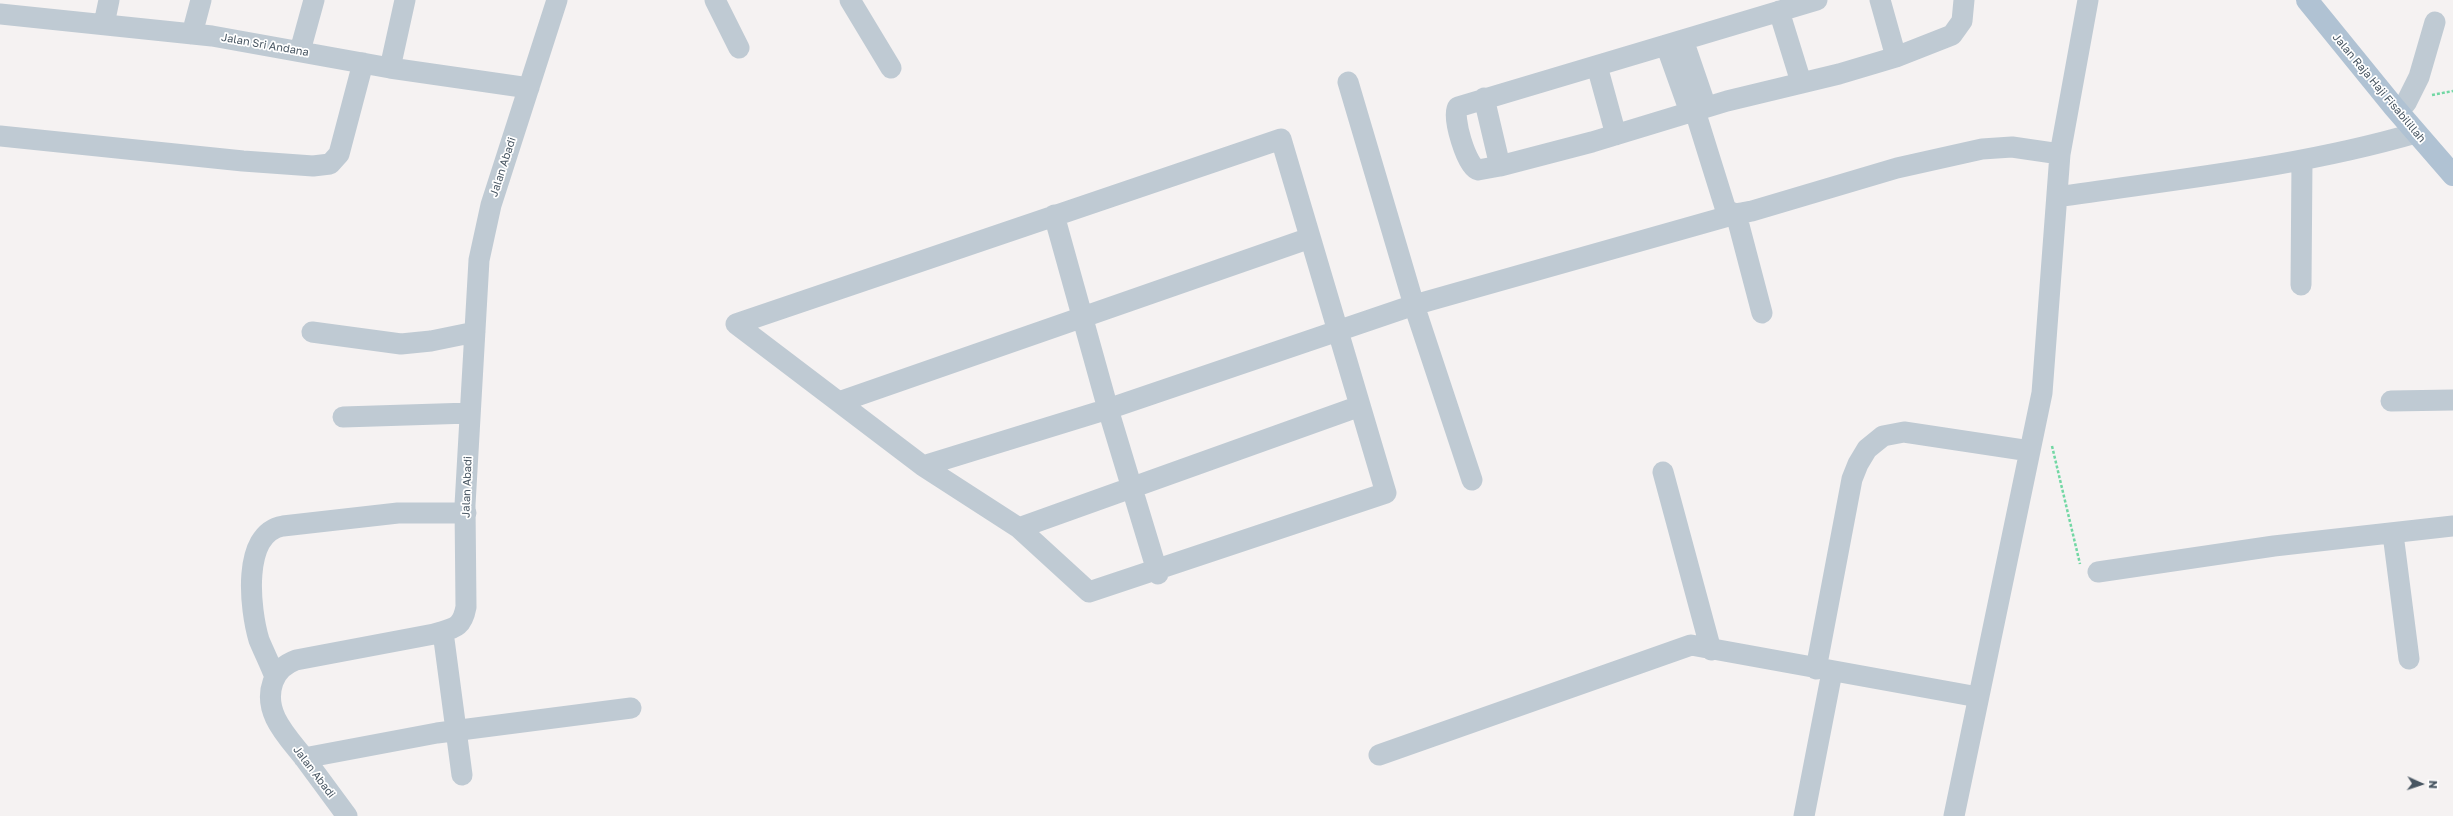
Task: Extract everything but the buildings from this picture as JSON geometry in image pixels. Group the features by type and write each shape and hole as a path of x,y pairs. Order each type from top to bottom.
{"main road":[{"name":"Jalan Raja Haji Fisabilillah","path":"2307,0 2416,134 2453,175"}],"street":[{"path":"104,24 108,0"},
{"path":"192,34 201,0"},
{"path":"300,51 314,0"},
{"path":"390,68 405,0"},
{"name":"Jalan Abadi","path":"346,816 283,732 272,712 271,688 274,677 281,668 296,660 443,632 454,628 464,618 466,606 466,513 470,413 479,260 485,228 557,0"},
{"path":"715,0 739,48"},
{"path":"850,0 891,68"},
{"path":"1817,0 1458,107 1455,116 1466,154 1472,168 1478,170 1500,166 1616,135 1697,110 1801,82 1839,74 1896,57 1952,35 1962,21 1964,0"},
{"path":"1880,0 1896,57"},
{"path":"1954,816 2042,393 2060,154 2088,0"},
{"name":"Jalan Sri Andana","path":"0,14 22,8 104,24 192,34 300,51 390,68 529,88"},
{"path":"1779,11 1801,82"},
{"path":"2406,103 2420,77 2435,22"},
{"path":"1674,42 1697,110 1722,200 1728,211 1736,214"},
{"path":"0,136 243,161 323,166 336,160 339,154 363,63"},
{"path":"1597,66 1616,135"},
{"path":"1348,82 1414,306 1472,480"},
{"path":"1484,98 1500,166"},
{"path":"2057,197 2302,161 2357,150 2416,134"},
{"path":"1281,139 1310,238 1386,493 1158,572 1089,592 1019,528 923,466 736,324 1281,139"},
{"path":"923,466 1108,409 1414,306 1736,214 1752,211 1897,168 1982,149 2012,147 2060,154"},
{"path":"2301,285 2302,161"},
{"path":"1736,214 1762,313"},
{"path":"1054,215 1108,409 1158,572"},
{"path":"839,402 1310,238"},
{"path":"312,332 401,344 431,341 474,332"},
{"path":"2391,402 2453,400"},
{"path":"1019,528 1360,406"},
{"path":"343,417 470,413"},
{"path":"1804,816 1852,479 1867,449 1883,436 1904,432 2030,451"},
{"path":"1663,472 1711,650"},
{"path":"274,677 260,640 252,595 255,556 260,540 270,529 283,526 398,513 466,513"},
{"path":"2098,572 2274,546 2393,534 2453,526"},
{"path":"2393,534 2409,659"},
{"path":"443,632 462,774"},
{"path":"1379,755 1691,646 1978,697"},
{"path":"304,758 457,730 631,708"}],"path":[{"path":"2051,442 2078,558 2082,569 2086,572 2098,572"}]}
